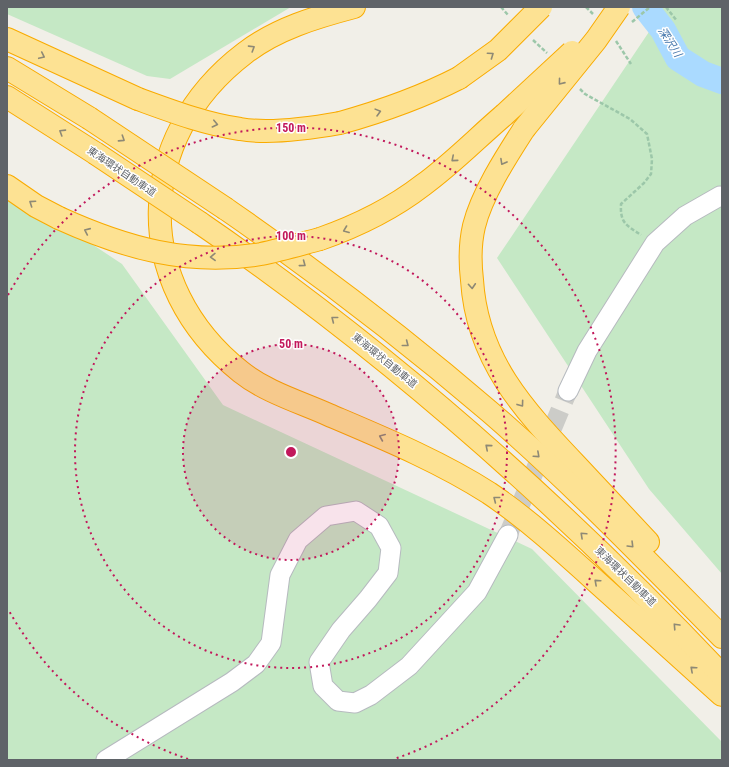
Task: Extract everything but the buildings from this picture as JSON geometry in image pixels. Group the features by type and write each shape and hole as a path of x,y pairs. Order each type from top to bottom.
{"highway":[{"path":"354,7 304,22 273,35 246,51 221,72 198,99 180,127 168,155 162,181 160,202 161,240 169,273 178,297 192,320 213,345 242,373 276,392 409,449 489,494 560,549 722,695"},
{"path":"7,39 138,99 211,123 242,130 311,128 340,122 406,102 426,95 459,78 498,50 541,7"},
{"path":"7,186 36,206 94,234 132,247 170,255 212,257 259,254 320,239 351,228 388,208 423,185 504,115 578,45 613,7"},
{"path":"622,17 596,40 524,129 503,161 486,195 474,226 470,262 473,303 484,341 505,382 529,414 722,622"},
{"path":"7,68 89,118 226,209 343,294 490,412 605,519 722,636"},
{"name":"東海環状自動車道","path":"7,97 95,153 200,223 308,300 440,405 521,476 587,538 652,601 722,675"}],"street":[{"path":"568,391 587,350 655,243 685,216 720,196"},
{"path":"106,760 232,682 256,664 271,642 276,616 280,575 298,540 326,516 356,511 379,526 391,548 388,573 341,630 319,662 323,686 338,701 355,703 371,695 409,666 477,592 508,535"}],"path":[{"path":"501,7 509,16"},
{"path":"622,17 650,7"},
{"path":"666,7 677,22"},
{"path":"529,37 550,56"},
{"path":"576,86 585,94 630,119 647,134 652,159 651,174 644,183 622,204 620,216 626,226 655,243"}],"green space":[{"path":"7,7 291,7 170,79 147,76 7,14"},
{"path":"662,7 722,7 722,574 649,489 497,258 661,14"},
{"path":"7,188 122,264 223,405 532,549 722,742 722,760 7,760"}],"waterway":[{"name":"深沢川","path":"645,7 663,30 678,58 703,74 722,81"}],"tunnel":[{"path":"508,535 568,391"}]}
